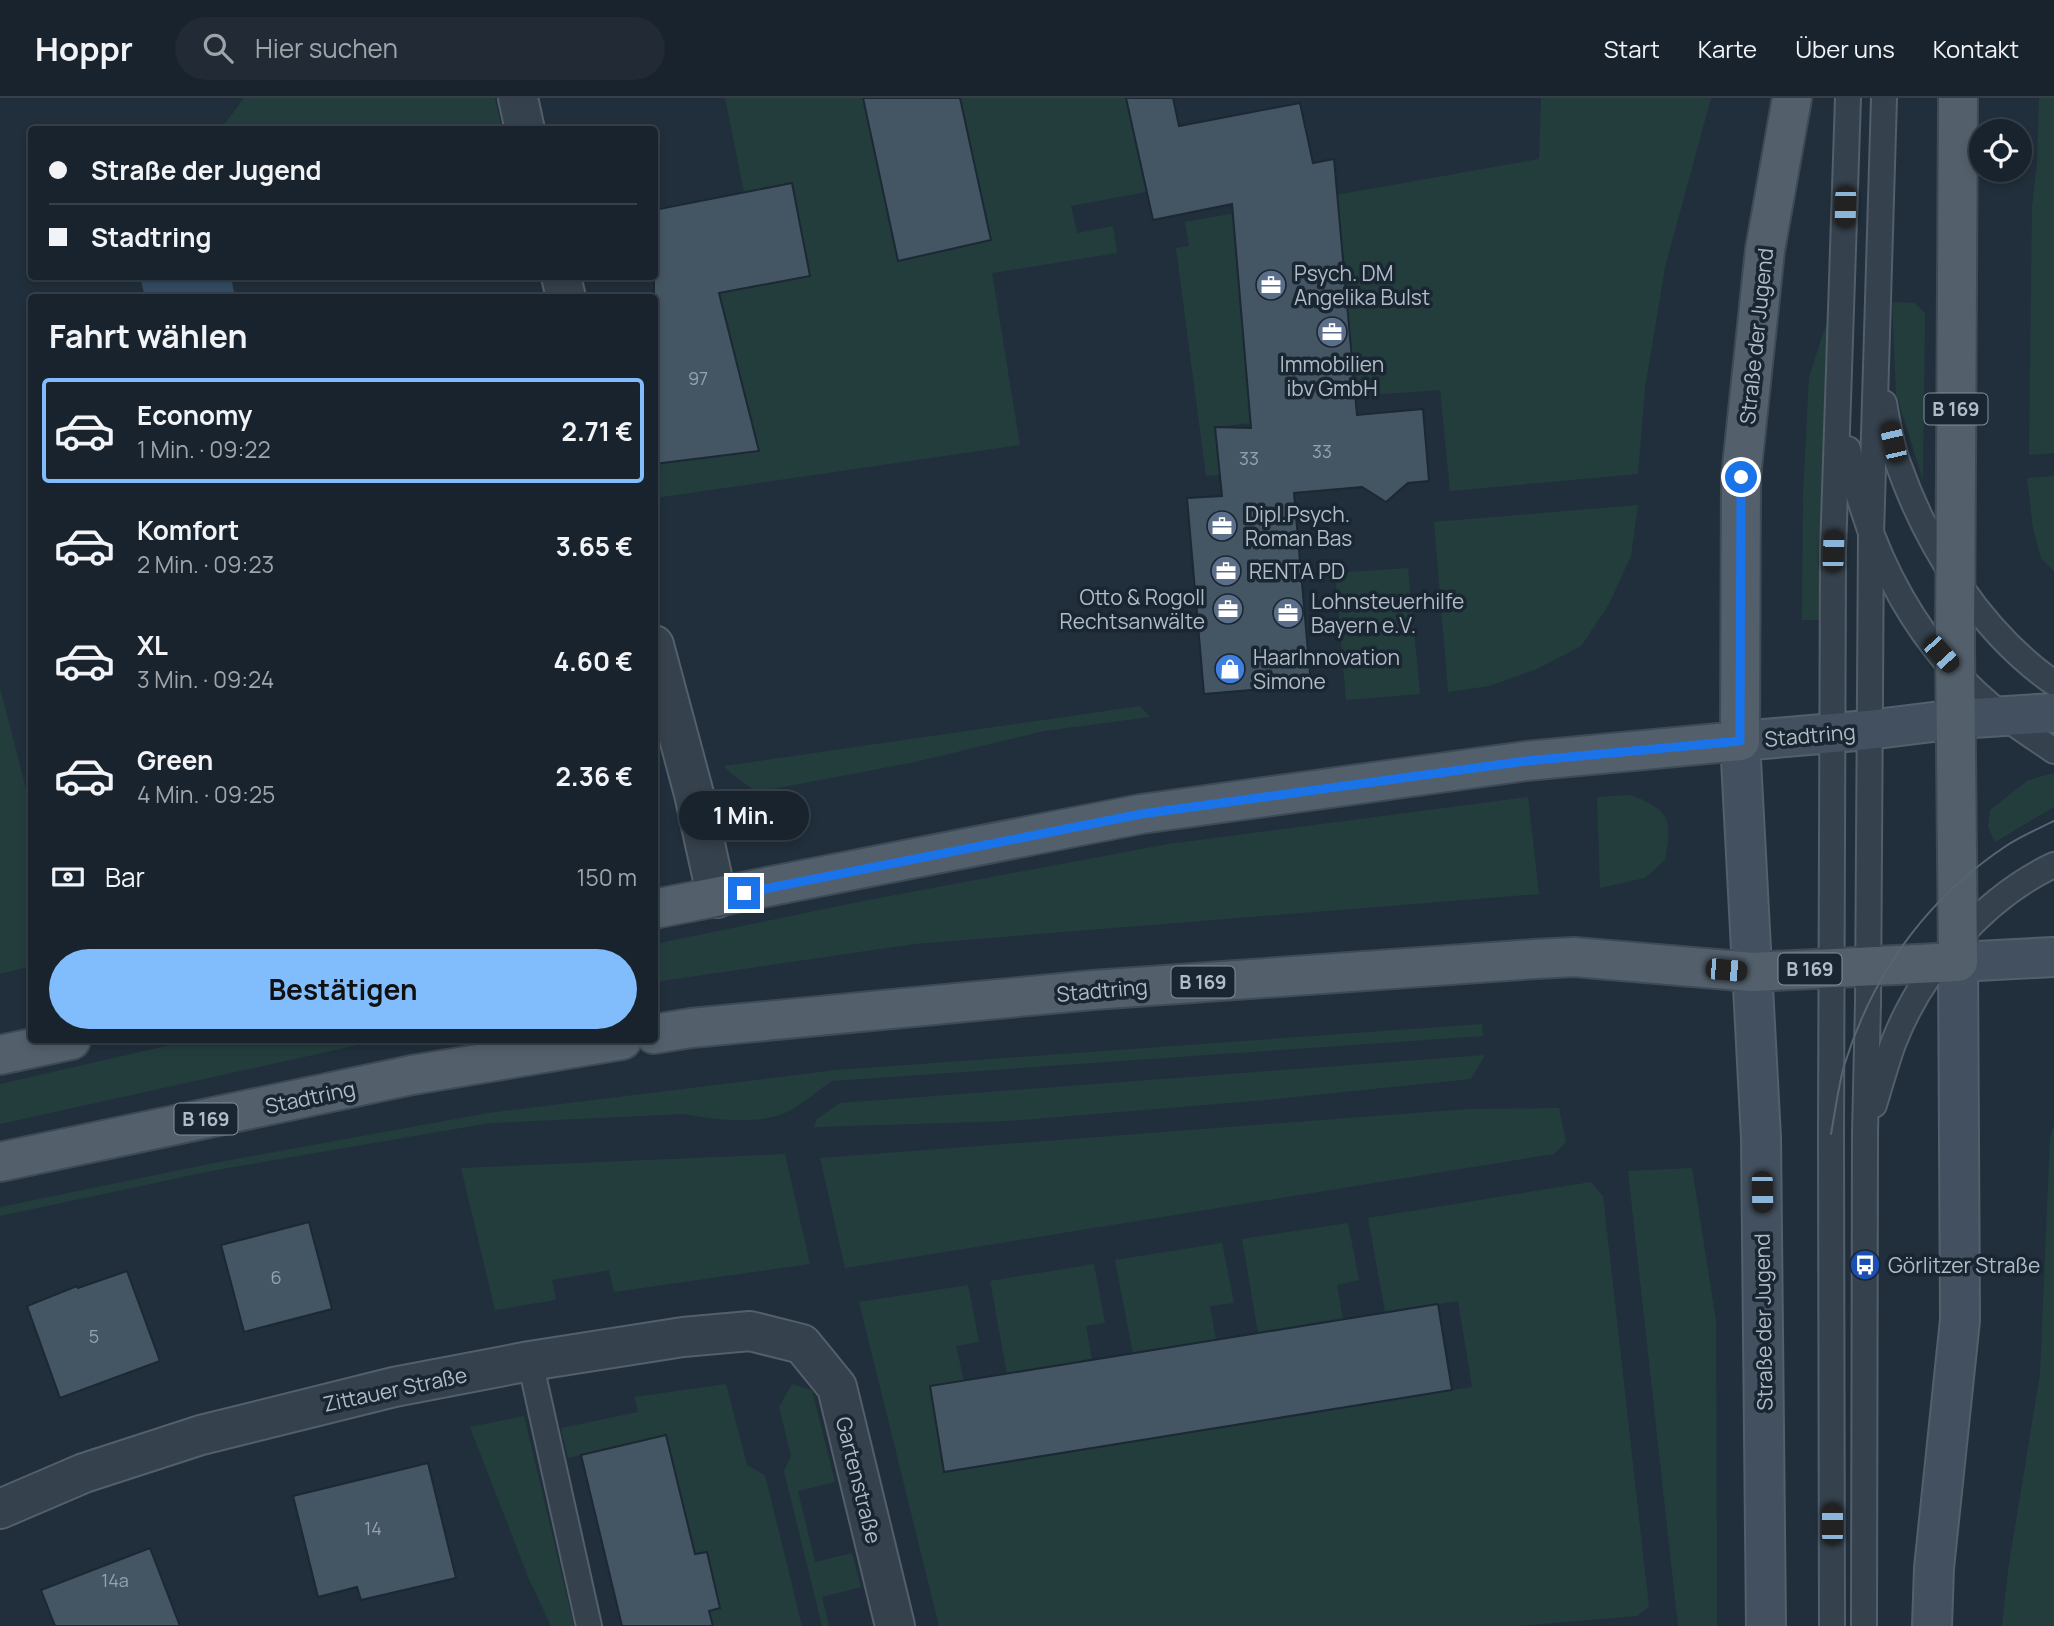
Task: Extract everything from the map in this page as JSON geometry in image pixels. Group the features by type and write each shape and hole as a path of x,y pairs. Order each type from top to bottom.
{"main road":[{"name":"Straße der Jugend","path":"1766,1626 1761,1138 1740,741 1741,477 1765,250 1792,98"},
{"name":"B 169","path":"1951,955 1957,719 1958,98"},
{"name":"Stadtring","path":"658,908 1141,814 1526,761 1957,719 2054,713"},
{"name":"Stadtring","path":"658,1033 705,1026 1093,990 1535,959 1574,957 1752,972 1849,967 1951,955 2054,957"},
{"path":"1932,1626 1934,1568 1960,1320 1951,955"},
{"path":"0,1055 57,1043"},
{"name":"Stadtring","path":"0,1162 412,1075 604,1043"}],"street":[{"path":"518,98 524,126"},
{"path":"658,660 697,806 718,898"},
{"name":"Zittauer Straße","path":"0,1509 84,1474 201,1435 394,1387 530,1361 683,1337 750,1331 802,1344"},
{"name":"Gartenstraße","path":"802,1344 837,1387 895,1626"}],"lane":[{"path":"1848,98 1833,551 1851,731 1849,967 1865,1133 1864,1626"},
{"path":"1832,1626 1849,967 1851,731 1871,535 1884,98"},
{"path":"1877,333 1883,399 1898,464 1922,525 1956,581 2001,635 2040,674 2054,683"},
{"path":"1841,368 1844,425 1854,481 1871,535 1890,578 1913,617 1956,671 2004,717 2054,751"},
{"path":"1865,1133 1894,1043 1914,1000 2012,888 2054,865"},
{"path":"530,1361 589,1626"},
{"path":"1843,1626 1864,1574"}],"green space":[{"path":"244,98 495,98 501,126 223,126"},
{"path":"725,98 863,98 898,261 990,240 960,98 1126,98 1129,112 1133,112 1151,191 1071,206 1077,233 1113,226 1117,253 992,273 1020,445 658,498 658,463 758,450 719,293 810,275 792,184 744,192"},
{"path":"1541,98 1711,98 1665,267 1645,388 1638,474 1450,491 1440,390 1355,396 1339,223 1251,423 1215,427 1220,475 1206,476 1176,248 1189,246 1185,222 1539,159"},
{"path":"2039,98 2054,98 2054,453 2029,455 2032,207 2037,163"},
{"path":"1836,302 1827,620 1802,620 1803,494 1809,378"},
{"path":"1892,302 1914,303 1925,313 1923,480 1896,394"},
{"path":"2054,476 2054,571 2041,558 2033,528 2027,478"},
{"path":"1638,505 1631,556 1609,604 1581,646 1537,669 1489,686 1448,692 1434,522"},
{"path":"1408,568 1420,694 1346,700 1335,573"},
{"path":"0,688 28,796 28,967 0,974"},
{"path":"1140,706 1150,717 1044,731 915,762 757,792 724,766"},
{"path":"2054,773 2054,807 1995,842 1988,827 1990,810 2028,780"},
{"path":"1631,795 1654,806 1666,818 1668,835 1665,860 1645,878 1600,888 1597,797"},
{"path":"1528,797 1539,894 914,944 658,982 658,943 863,901 1168,844"},
{"path":"1482,1024 1483,1036 832,1081 791,1110 753,1120 724,1120 684,1114 490,1123 216,1170 0,1216 0,1207 214,1163 488,1113 836,1070"},
{"path":"179,1043 367,1043 0,1124 0,1084"},
{"path":"1485,1055 1471,1079 1266,1100 1009,1121 814,1127 817,1119 840,1103"},
{"path":"1559,1108 1566,1142 1554,1154 845,1268 820,1158 1468,1109"},
{"path":"2054,1124 2054,1626 2002,1626 2008,1570 2040,1374 2050,1138"},
{"path":"785,1154 810,1264 614,1292 609,1270 552,1280 556,1300 495,1310 461,1168"},
{"path":"1692,1168 1716,1321 1717,1626 1678,1626 1628,1171"},
{"path":"1591,1182 1603,1196 1649,1607 1637,1616 1518,1626 939,1626 859,1302 968,1285 979,1342 956,1346 964,1381 930,1386 945,1472 1472,1387 1458,1301 1385,1312 1368,1218"},
{"path":"1348,1223 1359,1280 1337,1285 1343,1319 1258,1333 1242,1239"},
{"path":"1222,1243 1234,1303 1210,1306 1216,1340 1133,1354 1115,1260"},
{"path":"1094,1264 1105,1323 1086,1326 1092,1359 1007,1374 990,1281"},
{"path":"726,1384 747,1465 765,1475 802,1626 713,1626 709,1611 720,1608 707,1552 695,1554 666,1435 568,1458 561,1428 638,1412 635,1397"},
{"path":"792,1384 812,1390 835,1482 798,1491 815,1562 852,1553 861,1587 822,1597 829,1626 822,1626 784,1471 791,1456 779,1407"},
{"path":"524,1416 574,1626 551,1626 529,1579 470,1427"}],"water":[{"path":"141,280 232,280 234,294 144,294"}],"building":[{"path":"863,98 960,98 991,240 898,261"},
{"path":"1126,98 1173,98 1179,126 1300,103 1313,163 1334,159 1357,415 1423,409 1429,481 1408,483 1386,502 1362,487 1294,493 1311,685 1204,694 1187,498 1222,496 1215,427 1251,428 1232,204 1153,220"},
{"path":"792,183 810,276 719,293 759,451 658,464 658,294 654,294 654,280 658,280 658,209"},
{"path":"309,1222 332,1309 244,1332 221,1245"},
{"path":"127,1271 160,1361 60,1398 27,1306 77,1286 78,1288"},
{"path":"1438,1304 1452,1390 944,1472 930,1386"},
{"path":"666,1435 695,1554 707,1552 720,1608 709,1611 713,1626 622,1626 581,1455"},
{"path":"428,1463 456,1578 361,1600 357,1587 318,1597 293,1496"},
{"path":"150,1548 180,1626 55,1626 41,1590"}],"tram line":[{"path":"1831,1134 1842,1074 1856,1032 1870,1000 1906,941 1927,915 1977,867 2012,842 2054,821"}],"place":[{"name":"Psych. DM Angelika Bulst","path":"1271,285"},
{"name":"Immobilien ibv GmbH","path":"1332,332"},
{"name":"Dipl.Psych. Roman Bas","path":"1222,526"},
{"name":"RENTA PD","path":"1226,571"},
{"name":"Otto & Rogoll Rechtsanwälte","path":"1228,609"},
{"name":"Lohnsteuerhilfe Bayern e.V.","path":"1288,613"},
{"name":"HaarInnovation Simone","path":"1230,669"},
{"name":"Görlitzer Straße","path":"1865,1265"}],"route":[{"path":"744,893 1141,814 1526,761 1740,741 1741,477"}]}
